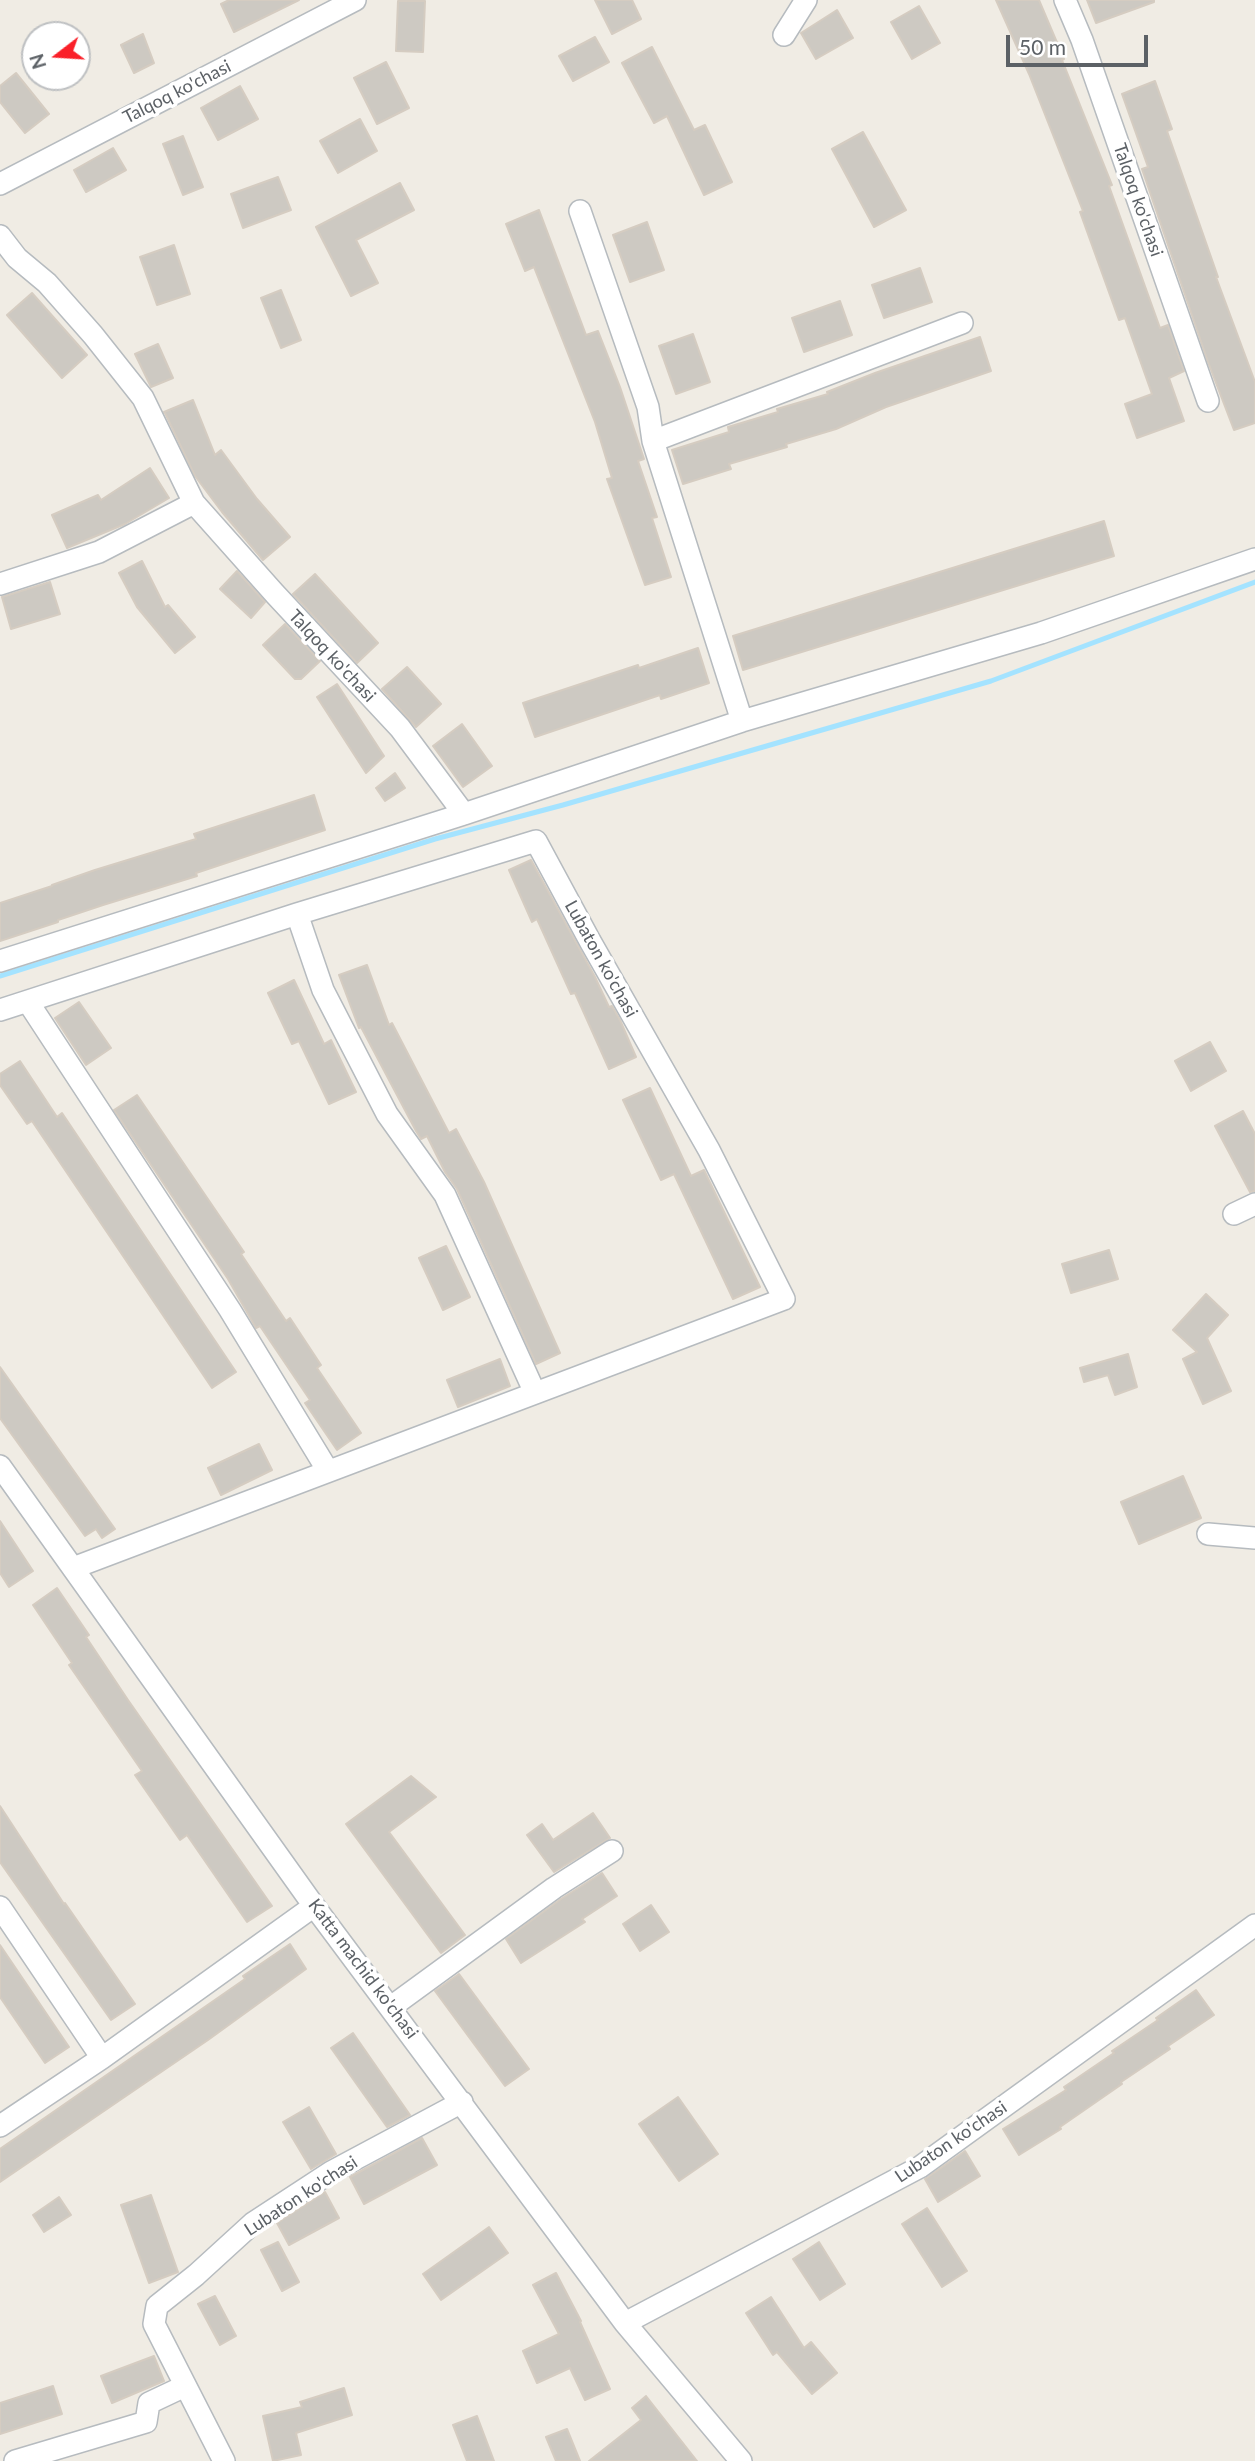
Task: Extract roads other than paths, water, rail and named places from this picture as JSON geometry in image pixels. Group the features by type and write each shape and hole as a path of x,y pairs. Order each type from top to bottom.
{"street":[{"name":"Talqoq ko'chasi","path":"0,184 355,0"},
{"path":"784,35 806,0"},
{"name":"Talqoq ko'chasi","path":"1065,0 1082,40 1208,401"},
{"path":"580,211 648,407 653,441 742,721"},
{"name":"Talqoq ko'chasi","path":"0,236 17,258 47,284 93,335 143,398 194,503 400,729 464,814"},
{"path":"653,441 962,323"},
{"path":"0,584 99,552 194,503"},
{"path":"0,961 464,814 742,721 1041,633 1255,559"},
{"name":"Lubaton ko'chasi","path":"0,1010 297,914 536,841 709,1150 784,1299 535,1393"},
{"path":"73,1568 535,1393 445,1195 387,1114 323,990 297,914"},
{"path":"28,1002 230,1310 328,1471"},
{"path":"1234,1214 1255,1204"},
{"name":"Katta machid ko'chasi","path":"0,1466 314,1906 625,2323 741,2461"},
{"path":"1208,1534 1255,1538"},
{"path":"391,2007 554,1888 612,1851"},
{"path":"0,2126 102,2058 314,1906"},
{"path":"0,1907 102,2058"},
{"name":"Lubaton ko'chasi","path":"625,2323 920,2167 1255,1925"},
{"name":"Lubaton ko'chasi","path":"224,2461 154,2324 157,2305 196,2275 253,2223 331,2172 462,2102"},
{"path":"15,2461 146,2422 149,2403 185,2386"}],"waterway":[{"path":"0,976 435,839 563,805 991,681 1255,582"}]}
